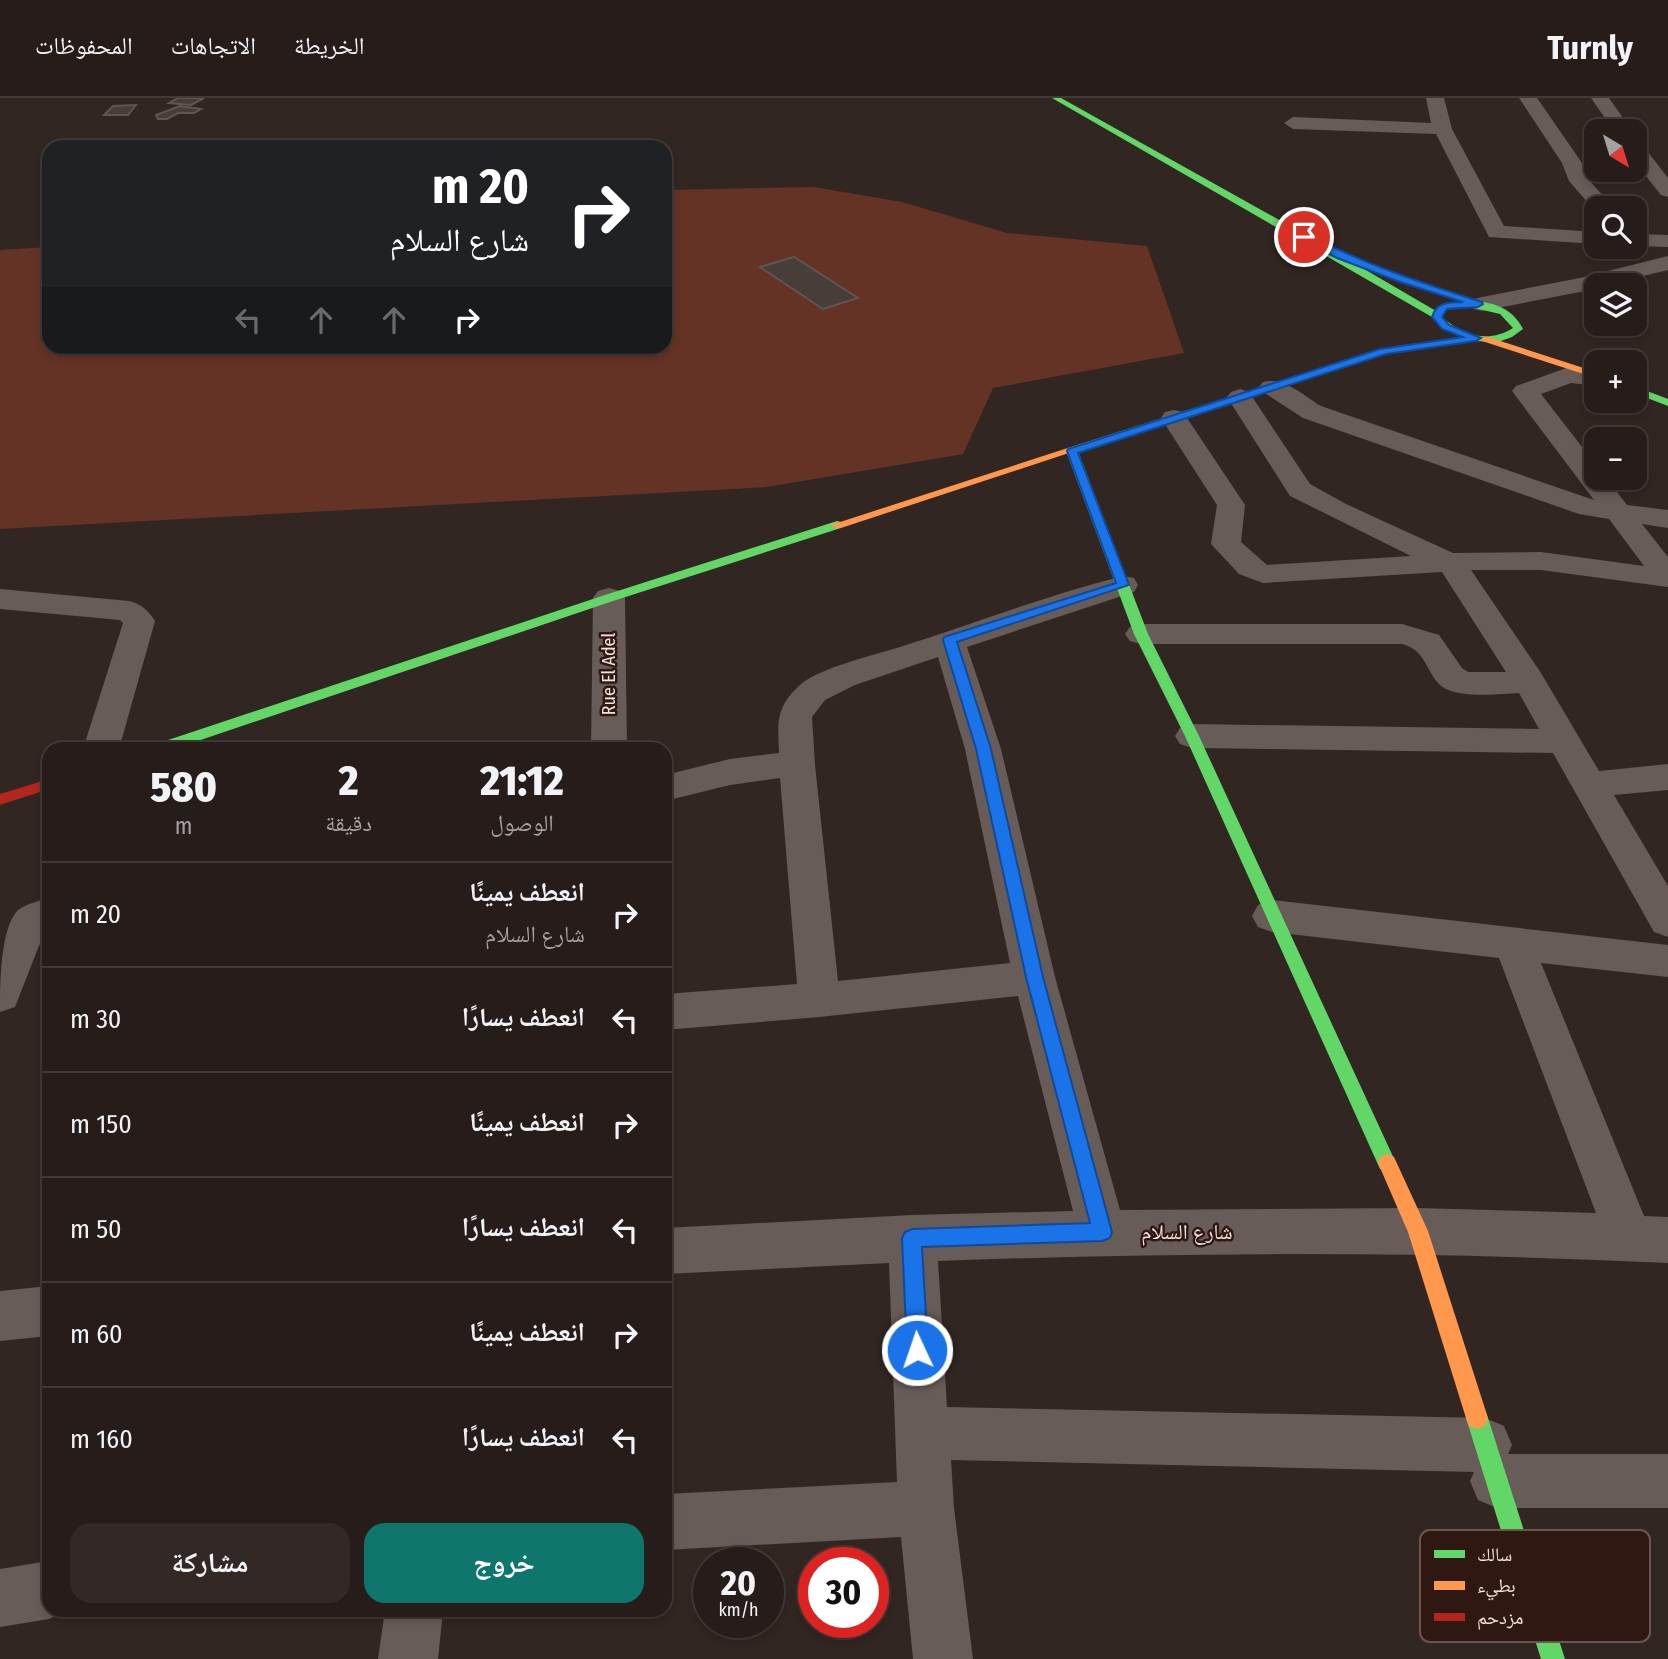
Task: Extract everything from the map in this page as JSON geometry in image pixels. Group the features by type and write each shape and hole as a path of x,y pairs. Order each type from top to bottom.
{"main road":[{"path":"1056,98 1231,198 1340,256 1437,316 1446,327 1584,371"},
{"path":"1340,256 1414,284"},
{"path":"1435,291 1502,311 1584,367"},
{"path":"1384,351 1437,316 1445,306 1480,304"},
{"path":"179,742 609,598 1384,351 1507,337 1518,329 1525,329"},
{"path":"1647,395 1668,402"},
{"path":"1072,451 1141,634 1192,736 1418,1231 1512,1530"},
{"path":"0,800 42,787"},
{"path":"1548,1642 1553,1659"}],"street":[{"path":"1435,98 1443,129 1497,232 1584,237"},
{"path":"1528,98 1572,163 1579,181 1593,196"},
{"path":"1600,98 1615,119"},
{"path":"1307,141 1289,116 1443,129"},
{"path":"1647,164 1668,191"},
{"path":"1647,241 1668,241"},
{"path":"1480,304 1580,285 1660,265"},
{"path":"1525,329 1524,311 1580,285"},
{"path":"1584,375 1569,375 1525,391 1668,578"},
{"path":"1272,387 1312,412 1589,508 1668,519"},
{"path":"1240,397 1300,490 1336,510 1452,564 1529,681 1668,921"},
{"path":"1174,418 1231,505 1226,544 1256,572 1263,574 1493,560 1541,561 1668,578"},
{"path":"819,1000 797,765 795,715 813,692 843,677 1123,585"},
{"name":"Rue El Adel","path":"609,598 609,742"},
{"path":"0,599 129,611 139,621 103,742"},
{"path":"1141,634 1402,634 1423,638 1433,646 1451,677 1457,680 1467,683 1529,681"},
{"path":"949,640 983,749 1034,977 1102,1232"},
{"path":"1192,736 1563,741"},
{"path":"672,787 736,770 771,764 797,765"},
{"path":"1590,785 1668,777"},
{"path":"1272,916 1668,961"},
{"path":"0,995 26,929 30,922 42,917"},
{"path":"1514,945 1648,1239"},
{"path":"672,1011 819,1000 1034,977"},
{"name":"شارع السلام","path":"672,1251 912,1238 1102,1232 1418,1231 1648,1239"},
{"path":"912,1238 926,1508 943,1659"},
{"path":"0,1316 42,1312"},
{"path":"921,1433 1491,1463 1668,1480"},
{"path":"672,1522 926,1508"},
{"path":"0,1598 42,1591"},
{"path":"408,1659 413,1617"}],"shaded area":[{"path":"814,187 902,202 1007,233 1147,246 1184,353 993,388 963,454 767,487 0,529 0,250 42,247 42,354 672,354 672,190"}],"building":[{"path":"178,98 204,98 191,105 169,103"},
{"path":"136,105 128,115 104,115 113,106"},
{"path":"180,106 201,109 194,113 178,113 167,119 158,119 156,115"},
{"path":"794,257 858,298 823,309 760,267"}],"traffic: fast":[{"path":"1056,98 1295,232 1437,316"},
{"path":"1466,303 1497,308 1510,316 1518,329 1498,339 1476,339 1455,331 1437,317 1444,307 1466,303"},
{"path":"1078,448 1384,351 1476,338"},
{"path":"1647,394 1668,403"},
{"path":"1072,451 1141,634 1192,736 1387,1163"},
{"path":"179,742 837,525"},
{"path":"1477,1418 1512,1530"},
{"path":"1548,1642 1553,1659"}],"traffic: slow":[{"path":"1485,339 1584,371"},
{"path":"837,525 1078,448"},
{"path":"1387,1163 1418,1231 1477,1418"}],"traffic: jam":[{"path":"0,800 42,786"}],"route":[{"path":"917,1350 912,1238 1102,1232 1034,977 983,749 949,640 1123,585 1072,451 1384,351 1476,338 1454,332 1437,317 1439,310 1445,306 1478,304 1340,256 1304,237"}]}
